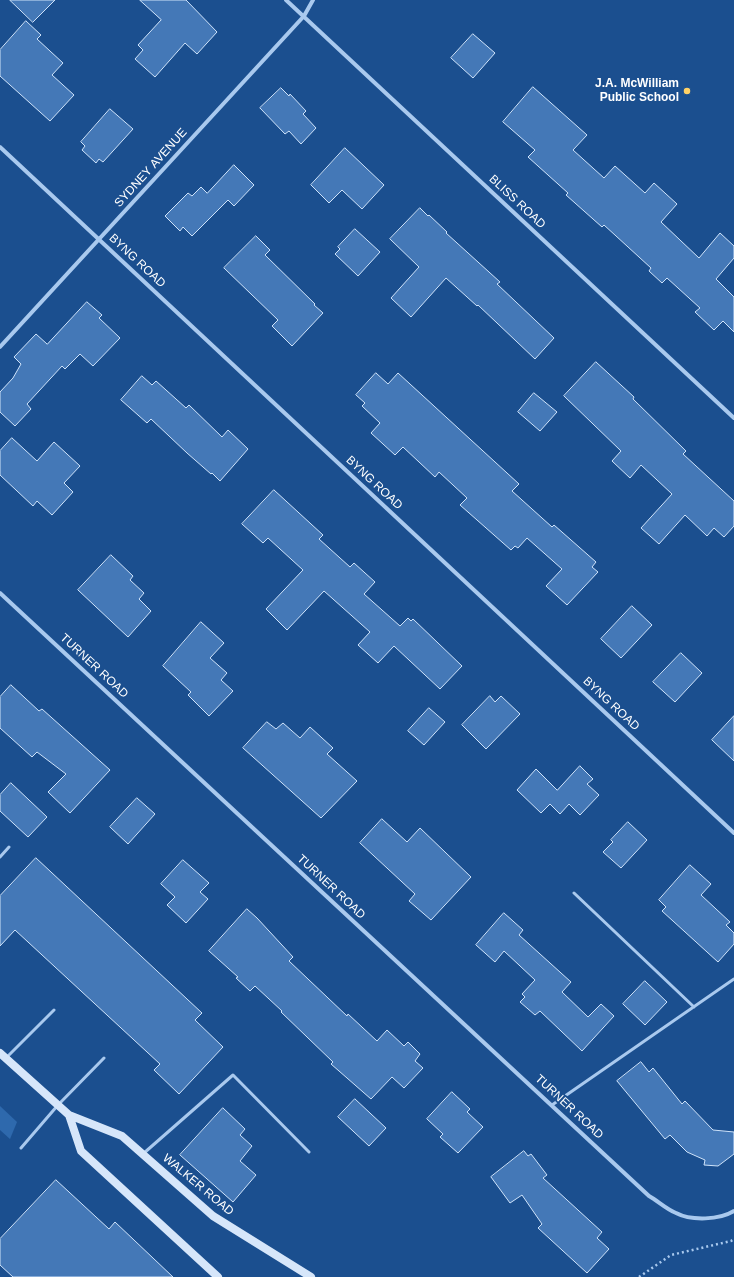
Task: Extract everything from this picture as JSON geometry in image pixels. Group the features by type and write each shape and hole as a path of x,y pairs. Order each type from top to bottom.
{"main road":[{"name":"WALKER ROAD","path":"3,1055 69,1114 122,1136 213,1216 311,1277"},
{"path":"69,1114 81,1151 218,1277"}],"street":[{"name":"BLISS ROAD","path":"286,0 734,418"},
{"name":"SYDNEY AVENUE","path":"0,347 304,16 313,0"},
{"name":"BYNG ROAD","path":"0,147 734,833"},
{"name":"TURNER ROAD","path":"0,593 649,1196 677,1214 702,1219 728,1214 734,1211"}],"lane":[{"path":"0,857 9,847"},
{"path":"574,893 694,1007"},
{"path":"552,1106 734,979"},
{"path":"3,1055 54,1010"},
{"path":"21,1148 58,1105 104,1058"},
{"path":"142,1154 233,1075 309,1152"}],"path":[{"path":"639,1277 671,1255 731,1241 734,1239"}],"shaded area":[{"path":"0,1106 17,1122 10,1139 0,1130"}],"building":[{"path":"10,0 55,0 33,22"},
{"path":"140,0 186,0 217,32 197,54 185,43 155,77 135,59 143,50 138,45 161,20"},
{"path":"26,21 41,35 37,39 63,63 52,75 74,95 50,121 0,76 0,50"},
{"path":"473,34 495,53 473,78 451,58"},
{"path":"533,87 587,135 573,150 604,178 615,166 645,193 654,183 677,204 661,222 699,258 720,233 734,246 734,258 716,279 734,297 734,332 723,321 714,330 695,312 700,308 667,278 662,283 649,271 651,268 604,225 602,227 566,195 568,193 528,157 535,150 503,122"},
{"path":"281,88 289,96 290,94 306,111 303,114 316,128 301,144 289,131 285,134 260,108"},
{"path":"110,109 133,129 103,162 99,159 96,163 82,150 85,146 81,142"},
{"path":"345,148 384,185 362,209 342,190 329,203 311,185"},
{"path":"234,165 254,185 234,206 228,200 192,236 183,227 180,231 165,216 188,193 192,196 201,187 207,193"},
{"path":"420,208 500,282 497,284 554,338 535,359 478,305 477,306 446,278 411,317 391,298 419,267 390,239"},
{"path":"355,229 380,252 358,276 335,254 340,249 338,247"},
{"path":"256,236 270,250 265,255 323,313 292,346 272,326 278,320 224,268"},
{"path":"87,302 102,315 99,318 120,338 93,366 80,354 65,369 62,366 27,404 31,409 15,426 0,412 0,392 13,378 21,364 14,357 36,334 47,344"},
{"path":"596,362 634,397 633,399 686,451 683,454 734,501 734,526 724,537 714,528 707,536 685,515 659,544 641,528 672,494 641,465 630,478 612,461 621,451 564,396"},
{"path":"376,373 388,384 398,373 519,484 512,491 552,527 554,525 596,562 592,567 598,572 567,605 546,586 562,569 527,538 518,548 515,546 511,550 460,505 467,498 439,472 435,477 403,447 395,455 371,433 380,423 362,406 365,403 356,395"},
{"path":"142,376 152,385 156,381 186,408 189,405 222,437 228,430 248,449 220,481 187,453 151,419 147,423 121,400"},
{"path":"534,393 557,412 540,431 518,412"},
{"path":"12,438 37,461 54,442 80,466 64,483 73,492 52,515 37,501 33,506 0,475 0,451"},
{"path":"274,490 323,535 319,539 350,567 354,563 375,582 364,594 400,626 408,618 411,621 413,619 462,666 440,689 394,646 378,663 358,645 370,632 324,591 287,630 266,609 303,570 268,538 263,543 242,524"},
{"path":"111,555 133,576 130,580 144,593 139,599 151,611 128,637 78,590"},
{"path":"632,606 652,625 621,658 601,639"},
{"path":"201,622 224,643 210,658 227,673 221,680 233,691 209,716 188,695 191,692 163,666"},
{"path":"681,653 702,673 675,702 653,682"},
{"path":"11,685 39,711 42,709 110,770 70,813 48,792 66,774 37,752 32,757 0,728 0,697"},
{"path":"490,696 495,702 501,696 520,714 486,749 462,725"},
{"path":"429,708 445,722 424,745 408,731"},
{"path":"734,716 734,761 712,740"},
{"path":"267,722 276,729 283,723 300,738 310,727 333,748 327,754 357,781 321,818 243,748"},
{"path":"580,766 593,779 587,784 599,795 580,815 569,804 560,814 550,804 541,813 517,790 536,769 557,790"},
{"path":"11,783 47,817 28,837 0,811 0,795"},
{"path":"137,798 155,814 128,844 110,827"},
{"path":"382,819 407,842 420,828 471,877 431,920 409,901 415,894 360,843"},
{"path":"628,822 647,840 621,868 603,852 613,842 611,840"},
{"path":"36,858 202,1013 195,1020 223,1047 179,1094 154,1070 160,1064 15,930 0,946 0,896"},
{"path":"183,860 209,883 200,892 208,899 186,923 167,905 175,897 161,884"},
{"path":"690,865 711,884 701,895 730,922 726,925 734,933 734,944 718,962 662,911 666,907 659,900"},
{"path":"247,909 293,957 289,961 347,1016 348,1014 377,1041 387,1030 404,1046 408,1042 420,1054 415,1061 423,1068 404,1088 392,1077 371,1099 331,1064 333,1062 255,986 250,991 236,978 238,977 209,951"},
{"path":"504,913 523,930 519,935 571,982 562,992 588,1017 601,1004 614,1016 582,1051 540,1011 535,1015 520,1002 525,997 522,994 535,980 504,951 495,962 476,945"},
{"path":"645,981 667,1002 645,1025 623,1004"},
{"path":"641,1062 649,1072 653,1068 682,1104 685,1101 713,1130 734,1132 734,1154 718,1166 704,1165 705,1160 687,1152 670,1135 665,1139 617,1081"},
{"path":"452,1092 470,1109 467,1112 483,1127 458,1153 440,1137 443,1134 427,1119"},
{"path":"355,1099 386,1128 369,1146 338,1117"},
{"path":"223,1108 245,1129 240,1135 252,1146 240,1161 256,1175 233,1202 180,1155"},
{"path":"524,1151 528,1156 531,1154 547,1175 543,1178 602,1232 597,1238 609,1249 587,1273 538,1228 542,1224 522,1195 510,1203 491,1177"},
{"path":"56,1180 109,1229 115,1222 173,1277 13,1277 0,1265 0,1239"}],"place":[{"name":"J.A. McWilliam Public School","path":"687,91"}]}
